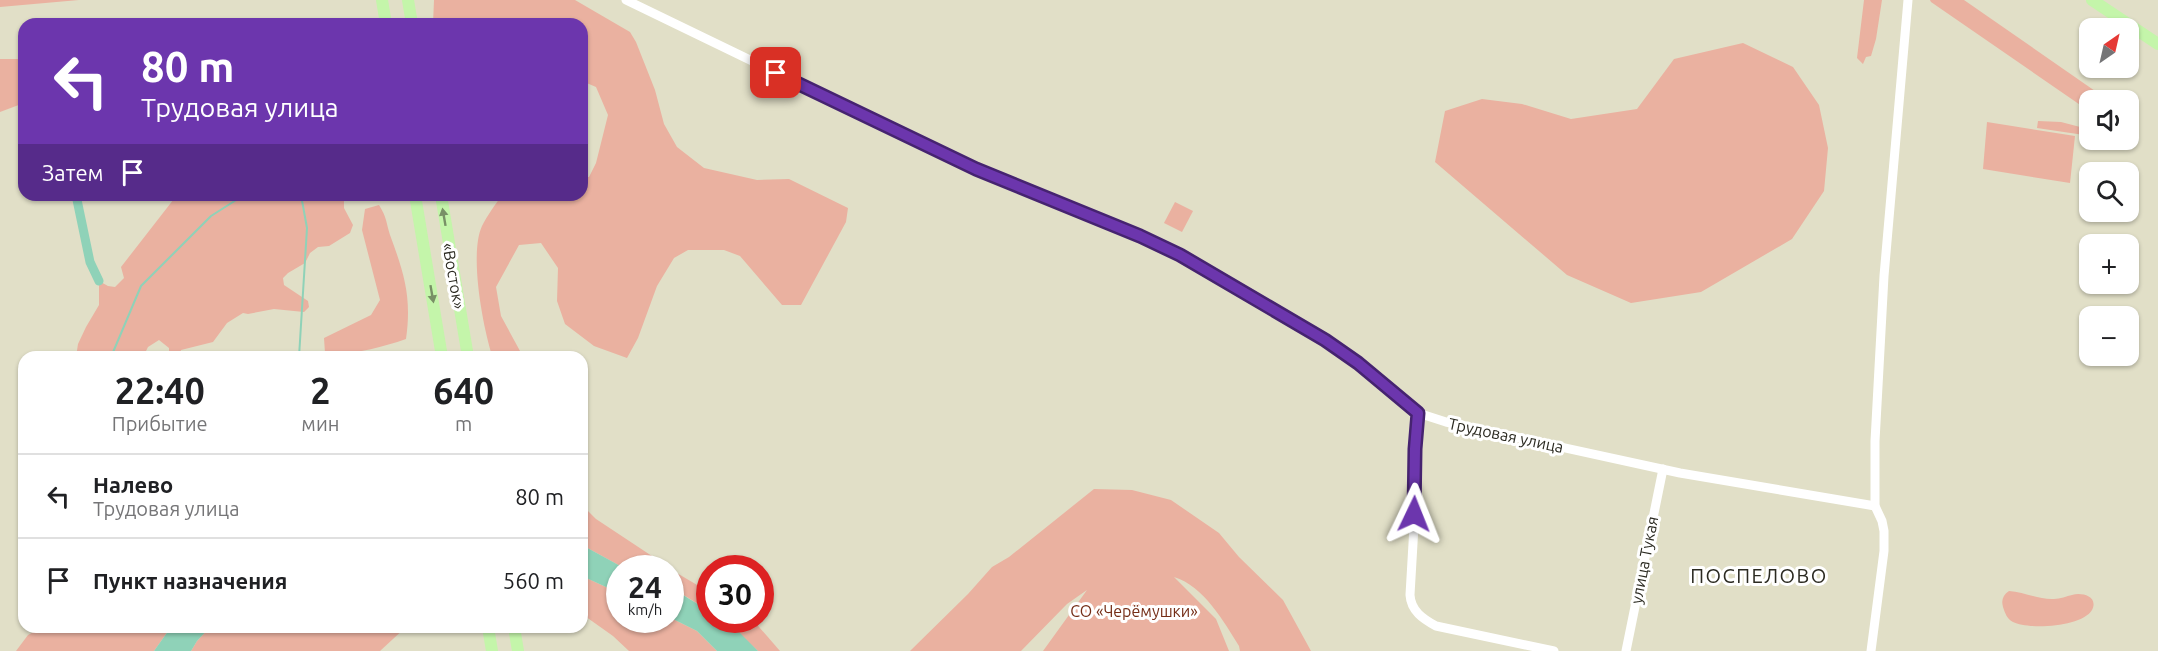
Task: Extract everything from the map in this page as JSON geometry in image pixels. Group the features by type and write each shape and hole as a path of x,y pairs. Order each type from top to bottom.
{"main road":[{"path":"382,0 385,18"},
{"path":"408,0 411,18"},
{"path":"2092,0 2158,44"},
{"name":"«Восток»","path":"416,201 441,351"},
{"name":"«Восток»","path":"442,201 467,351"},
{"path":"489,633 492,651"},
{"path":"515,633 518,651"}],"street":[{"name":"Трудовая улица","path":"626,0 976,169 1140,236 1186,258 1325,340 1358,363 1418,413 1446,422 1663,469 1875,506"},
{"path":"1871,651 1879,596 1884,531 1875,506 1875,441 1884,276 1908,0"},
{"path":"1418,413 1410,595 1413,607 1422,617 1436,626 1554,651"},
{"name":"улица Тукая","path":"1626,651 1663,469"}],"green space":[{"path":"0,0 79,0 0,7"},
{"path":"434,0 575,0 630,32 655,90 664,124 677,147 704,168 757,180 789,179 848,208 846,222 801,305 782,305 740,256 724,250 688,250 674,258 657,286 638,338 627,358 594,346 565,324 557,301 558,268 541,243 519,245 496,287 501,316 520,351 491,351 477,272 478,238 482,226 498,201 588,201 588,177 596,163 608,115 596,87 588,84 588,18 433,18"},
{"path":"1864,0 1882,0 1871,56 1866,57 1863,64 1857,58"},
{"path":"1930,0 1964,0 2094,90 2079,90 2079,104"},
{"path":"1743,43 1793,67 1819,105 1828,148 1824,191 1792,239 1701,292 1631,303 1567,275 1435,162 1445,111 1482,99 1522,104 1571,119 1637,109 1674,59"},
{"path":"0,59 18,59 18,105 0,112"},
{"path":"2038,121 2061,122 2079,127 2079,134 2037,128"},
{"path":"1987,122 2075,136 2070,183 1983,169"},
{"path":"172,201 344,201 344,208 353,225 350,233 329,246 318,247 310,253 305,263 283,278 284,285 308,301 309,307 304,312 274,309 243,313 227,323 213,342 181,351 169,351 169,348 159,340 146,351 77,351 86,327 99,305 99,281 115,287 124,278 121,267"},
{"path":"1175,202 1193,211 1182,232 1164,223"},
{"path":"379,205 399,261 406,286 408,324 406,339 366,350 325,351 324,338 371,315 380,300 362,230 365,209"},
{"name":"СО «Черёмушки»","path":"1094,489 1132,490 1171,500 1219,533 1239,557 1283,600 1311,651 1240,651 1227,626 1204,596 1195,588 1174,577 1216,619 1229,651 1043,651 1087,590 1067,604 1021,651 910,651 992,567 1009,557"},
{"path":"588,511 596,519 650,555 606,555 606,558 588,548"},
{"path":"684,577 696,584 696,603 684,595"},
{"path":"588,579 606,587 606,631 588,618"},
{"path":"2009,591 2049,599 2059,599 2076,594 2084,595 2091,598 2094,605 2086,616 2078,620 2055,625 2031,626 2013,622 2006,616 2002,602"},
{"path":"684,624 696,630 717,651 629,651 609,633 684,633"},
{"path":"32,633 167,633 154,651 16,651"},
{"path":"204,633 400,633 380,651 191,651"},
{"path":"738,633 764,633 780,651 758,651"}],"shaded area":[{"path":"588,548 606,558 606,587 588,579"},
{"path":"684,596 696,603 696,630 684,624"},
{"path":"167,633 204,633 191,651 154,651"},
{"path":"699,633 740,633 758,651 717,651"}],"waterway":[{"path":"77,201 90,262 99,281"},
{"path":"114,351 141,286 211,216 235,201"},
{"path":"299,351 307,228 302,201"}],"district":[{"name":"ПОСПЕЛОВО","path":"1759,575"}],"route":[{"path":"776,73 976,169 1140,236 1180,255 1340,350 1418,413 1415,435 1414,514"}]}
